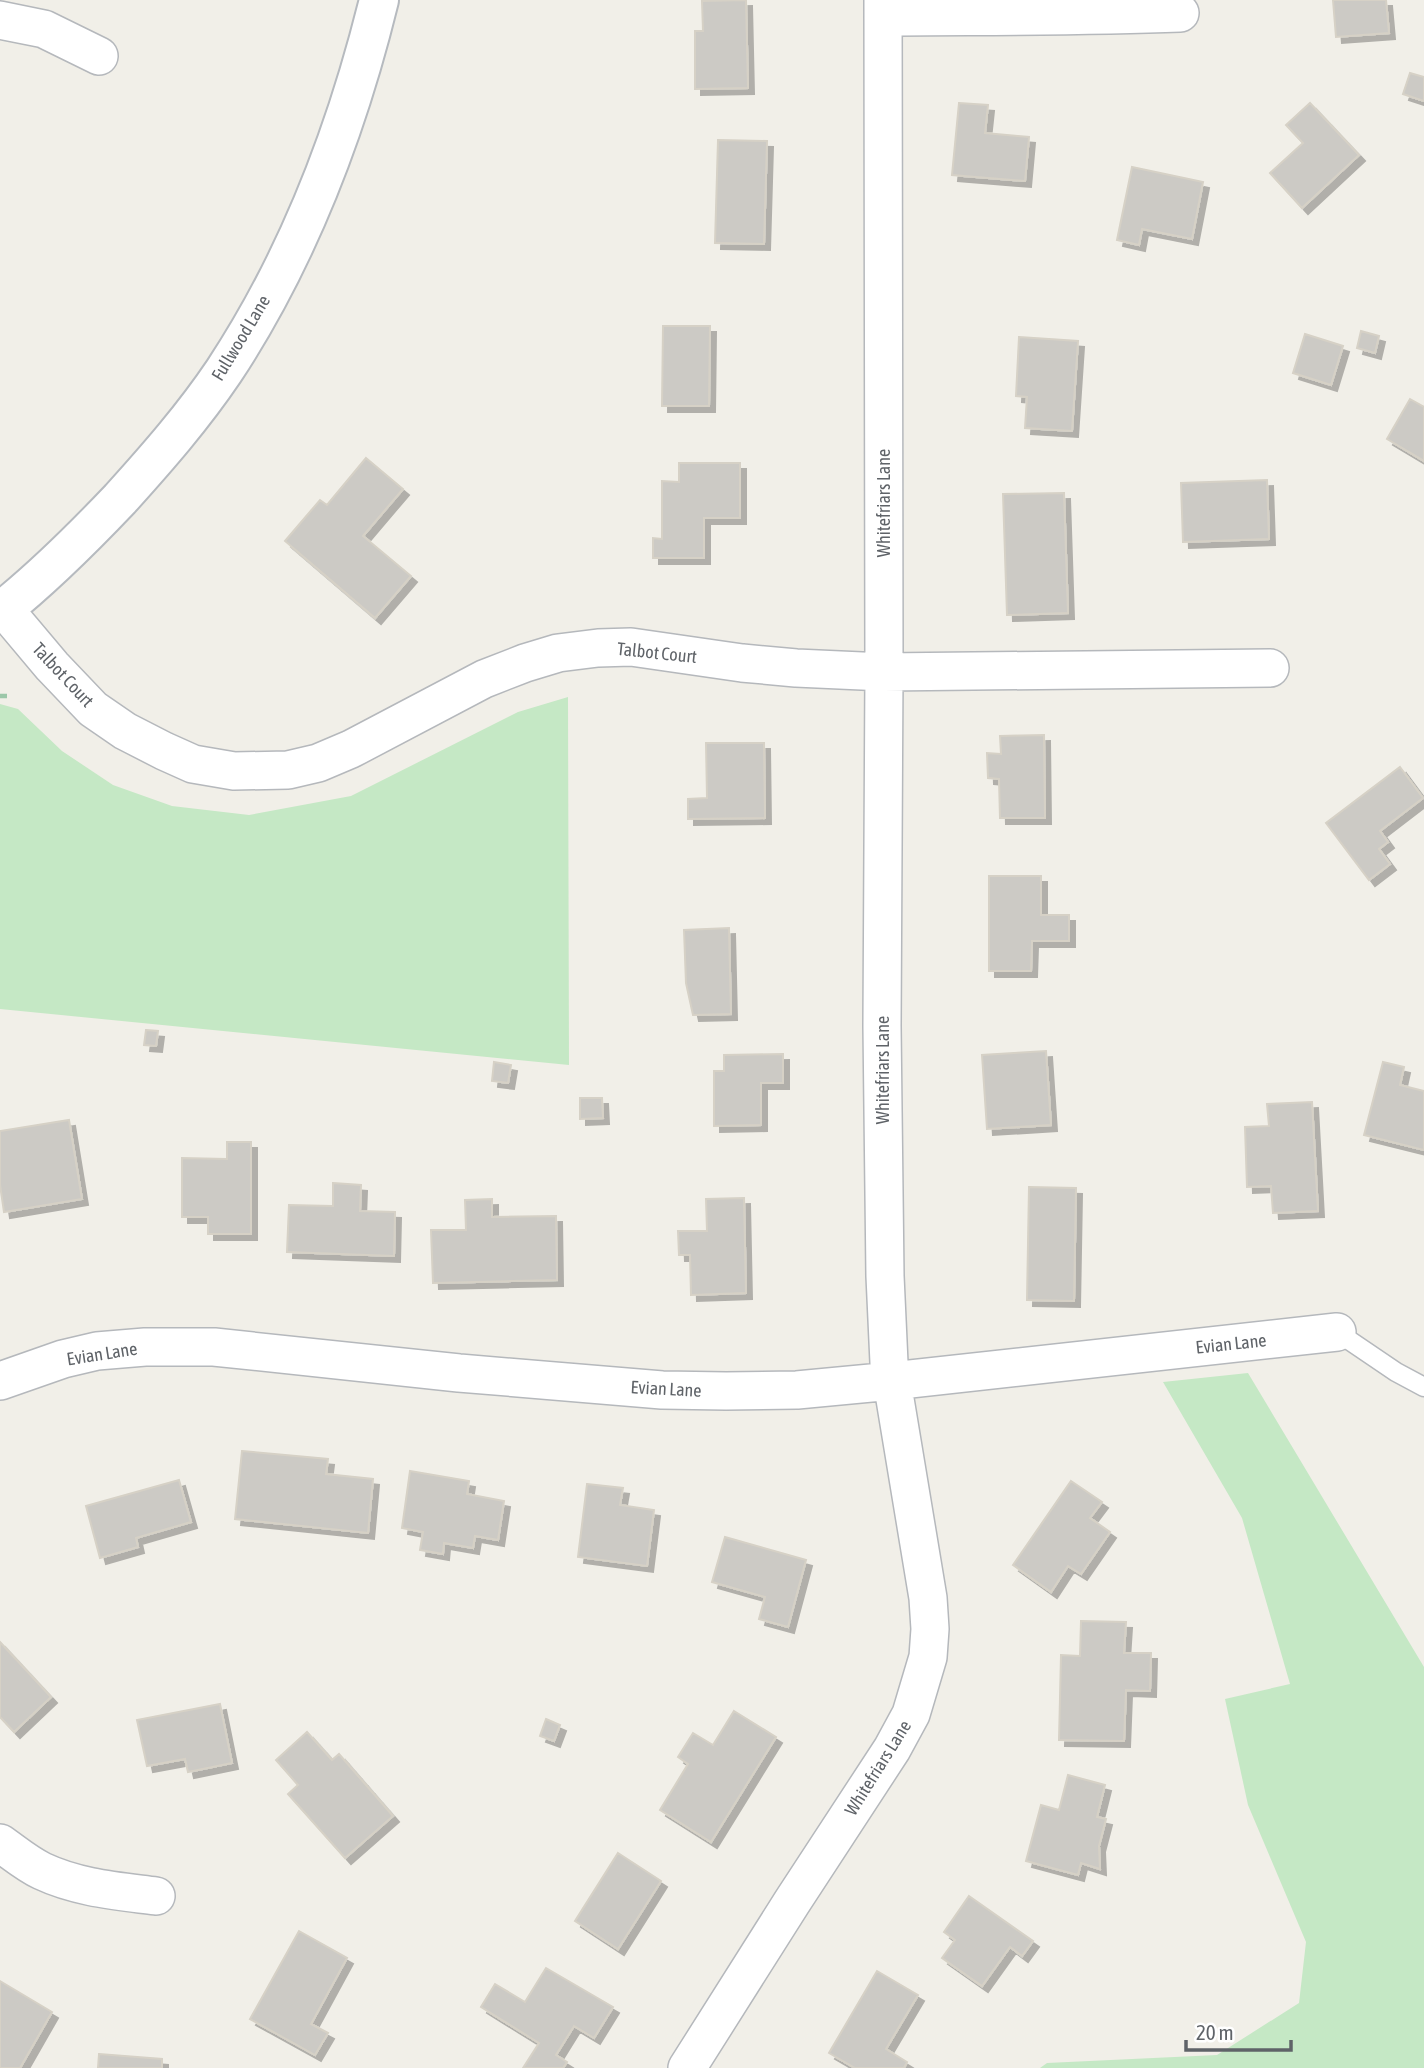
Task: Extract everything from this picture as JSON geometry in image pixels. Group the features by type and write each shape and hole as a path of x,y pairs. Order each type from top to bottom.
{"street":[{"name":"Fullwood Lane","path":"2,610 77,545 156,458 223,371 284,264 312,205 361,70 379,0"},
{"path":"883,9 1096,17 1180,13"},
{"name":"Whitefriars Lane","path":"687,2068 892,1749 911,1714 928,1657 928,1598 889,1363 884,1262 883,9"},
{"path":"0,20 44,29 99,56"},
{"name":"Talbot Court","path":"2,610 93,709 125,731 193,764 234,771 288,770 318,763 351,749 484,679 558,653 598,648 631,648 796,668 884,672 1270,668"},
{"name":"Evian Lane","path":"0,1381 63,1359 97,1351 145,1346 214,1348 662,1390 797,1390 1337,1332"},
{"path":"0,1843 41,1871 54,1876 90,1887 156,1896"}],"lane":[{"path":"1337,1332 1396,1372 1424,1387"}],"path":[{"path":"0,696 7,696"}],"green space":[{"path":"568,697 569,1065 0,1009 0,704 18,709 62,751 113,785 172,806 249,815 351,796 518,712"},
{"path":"1248,1373 1424,1667 1424,2068 1040,2068 1047,2063 1217,2055 1299,2003 1306,1942 1248,1805 1225,1699 1290,1684 1242,1518 1163,1382"}],"building":[{"path":"746,0 748,88 695,89 695,31 703,31 702,1"},
{"path":"1333,0 1386,0 1389,33 1336,37"},
{"path":"1410,73 1424,77 1424,101 1403,94"},
{"path":"959,103 988,105 985,133 1029,137 1025,181 952,175"},
{"path":"1310,103 1359,155 1302,208 1270,173 1303,143 1286,125"},
{"path":"718,140 767,141 764,244 715,243"},
{"path":"1132,167 1203,182 1192,239 1142,229 1139,245 1117,240"},
{"path":"663,326 710,326 709,406 662,406"},
{"path":"1361,331 1379,336 1375,353 1357,348"},
{"path":"1305,334 1343,346 1331,385 1293,373"},
{"path":"1019,337 1078,341 1072,431 1025,428 1027,397 1016,396"},
{"path":"1410,399 1424,407 1424,461 1387,439"},
{"path":"366,458 403,489 363,536 411,576 375,618 285,541 320,500 327,505"},
{"path":"679,463 740,463 740,518 704,518 704,558 653,558 653,538 662,539 662,481 679,482"},
{"path":"1267,480 1269,539 1183,542 1181,483"},
{"path":"1064,493 1068,613 1007,615 1003,494"},
{"path":"1044,735 1045,818 1000,818 999,779 988,778 987,753 1001,754 1000,736"},
{"path":"706,743 764,743 765,818 688,819 688,799 707,798"},
{"path":"1400,767 1423,798 1380,831 1388,842 1379,849 1390,864 1369,880 1326,823"},
{"path":"989,876 1041,876 1041,915 1069,915 1069,941 1032,941 1031,971 989,971"},
{"path":"729,928 731,1014 693,1015 686,983 684,930"},
{"path":"146,1030 158,1031 156,1046 144,1045"},
{"path":"1046,1051 1051,1125 987,1129 982,1055"},
{"path":"783,1054 783,1083 761,1083 761,1125 714,1126 714,1071 724,1071 724,1055"},
{"path":"494,1062 511,1065 508,1083 492,1081"},
{"path":"1383,1062 1404,1067 1400,1085 1424,1091 1424,1150 1364,1135"},
{"path":"580,1098 602,1098 603,1118 580,1119"},
{"path":"1312,1102 1318,1211 1273,1213 1271,1186 1247,1187 1245,1127 1269,1126 1267,1104"},
{"path":"69,1120 82,1199 4,1212 0,1185 0,1131"},
{"path":"227,1142 251,1142 251,1234 208,1234 208,1217 182,1217 182,1158 227,1159"},
{"path":"333,1183 361,1185 360,1211 395,1212 394,1256 287,1252 289,1205 333,1206"},
{"path":"1029,1187 1076,1188 1074,1301 1027,1300"},
{"path":"744,1198 746,1293 691,1295 690,1255 679,1255 678,1231 707,1231 706,1199"},
{"path":"492,1199 492,1217 556,1216 557,1280 433,1283 431,1230 466,1230 465,1200"},
{"path":"242,1451 328,1459 326,1474 373,1479 368,1533 235,1519"},
{"path":"410,1471 469,1481 467,1494 504,1501 498,1540 475,1536 473,1548 444,1543 443,1554 420,1550 423,1532 402,1528"},
{"path":"179,1480 191,1522 136,1538 138,1547 100,1558 86,1506"},
{"path":"1071,1481 1102,1502 1090,1518 1110,1532 1081,1574 1068,1566 1051,1592 1013,1565"},
{"path":"587,1484 623,1488 620,1505 654,1510 647,1566 578,1557"},
{"path":"725,1537 806,1560 788,1627 759,1619 765,1597 712,1582"},
{"path":"1081,1621 1126,1622 1124,1653 1151,1653 1150,1691 1126,1690 1124,1741 1059,1740 1061,1655 1080,1656"},
{"path":"0,1642 51,1697 14,1732 0,1717"},
{"path":"220,1704 232,1763 188,1772 185,1759 147,1766 137,1720"},
{"path":"734,1711 776,1737 711,1842 660,1810 688,1764 678,1757 693,1733 713,1745"},
{"path":"546,1719 560,1725 554,1741 540,1736"},
{"path":"307,1732 332,1760 339,1754 393,1816 345,1858 288,1794 298,1785 276,1760"},
{"path":"1068,1775 1105,1785 1097,1817 1106,1819 1099,1846 1100,1869 1081,1863 1078,1875 1026,1861 1041,1805 1059,1810"},
{"path":"618,1853 661,1881 618,1949 575,1921"},
{"path":"969,1896 1033,1941 1022,1956 1010,1947 982,1986 942,1958 955,1940 944,1932"},
{"path":"299,1931 347,1958 311,2024 328,2033 315,2055 250,2019"},
{"path":"546,1968 613,2007 594,2038 574,2026 556,2055 567,2062 563,2068 523,2068 539,2043 481,2007 495,1984 525,2002"},
{"path":"877,1971 918,1995 886,2049 907,2062 904,2068 855,2068 829,2053"},
{"path":"0,1981 52,2012 20,2068 0,2068"},
{"path":"99,2054 162,2059 162,2068 98,2068"}]}
